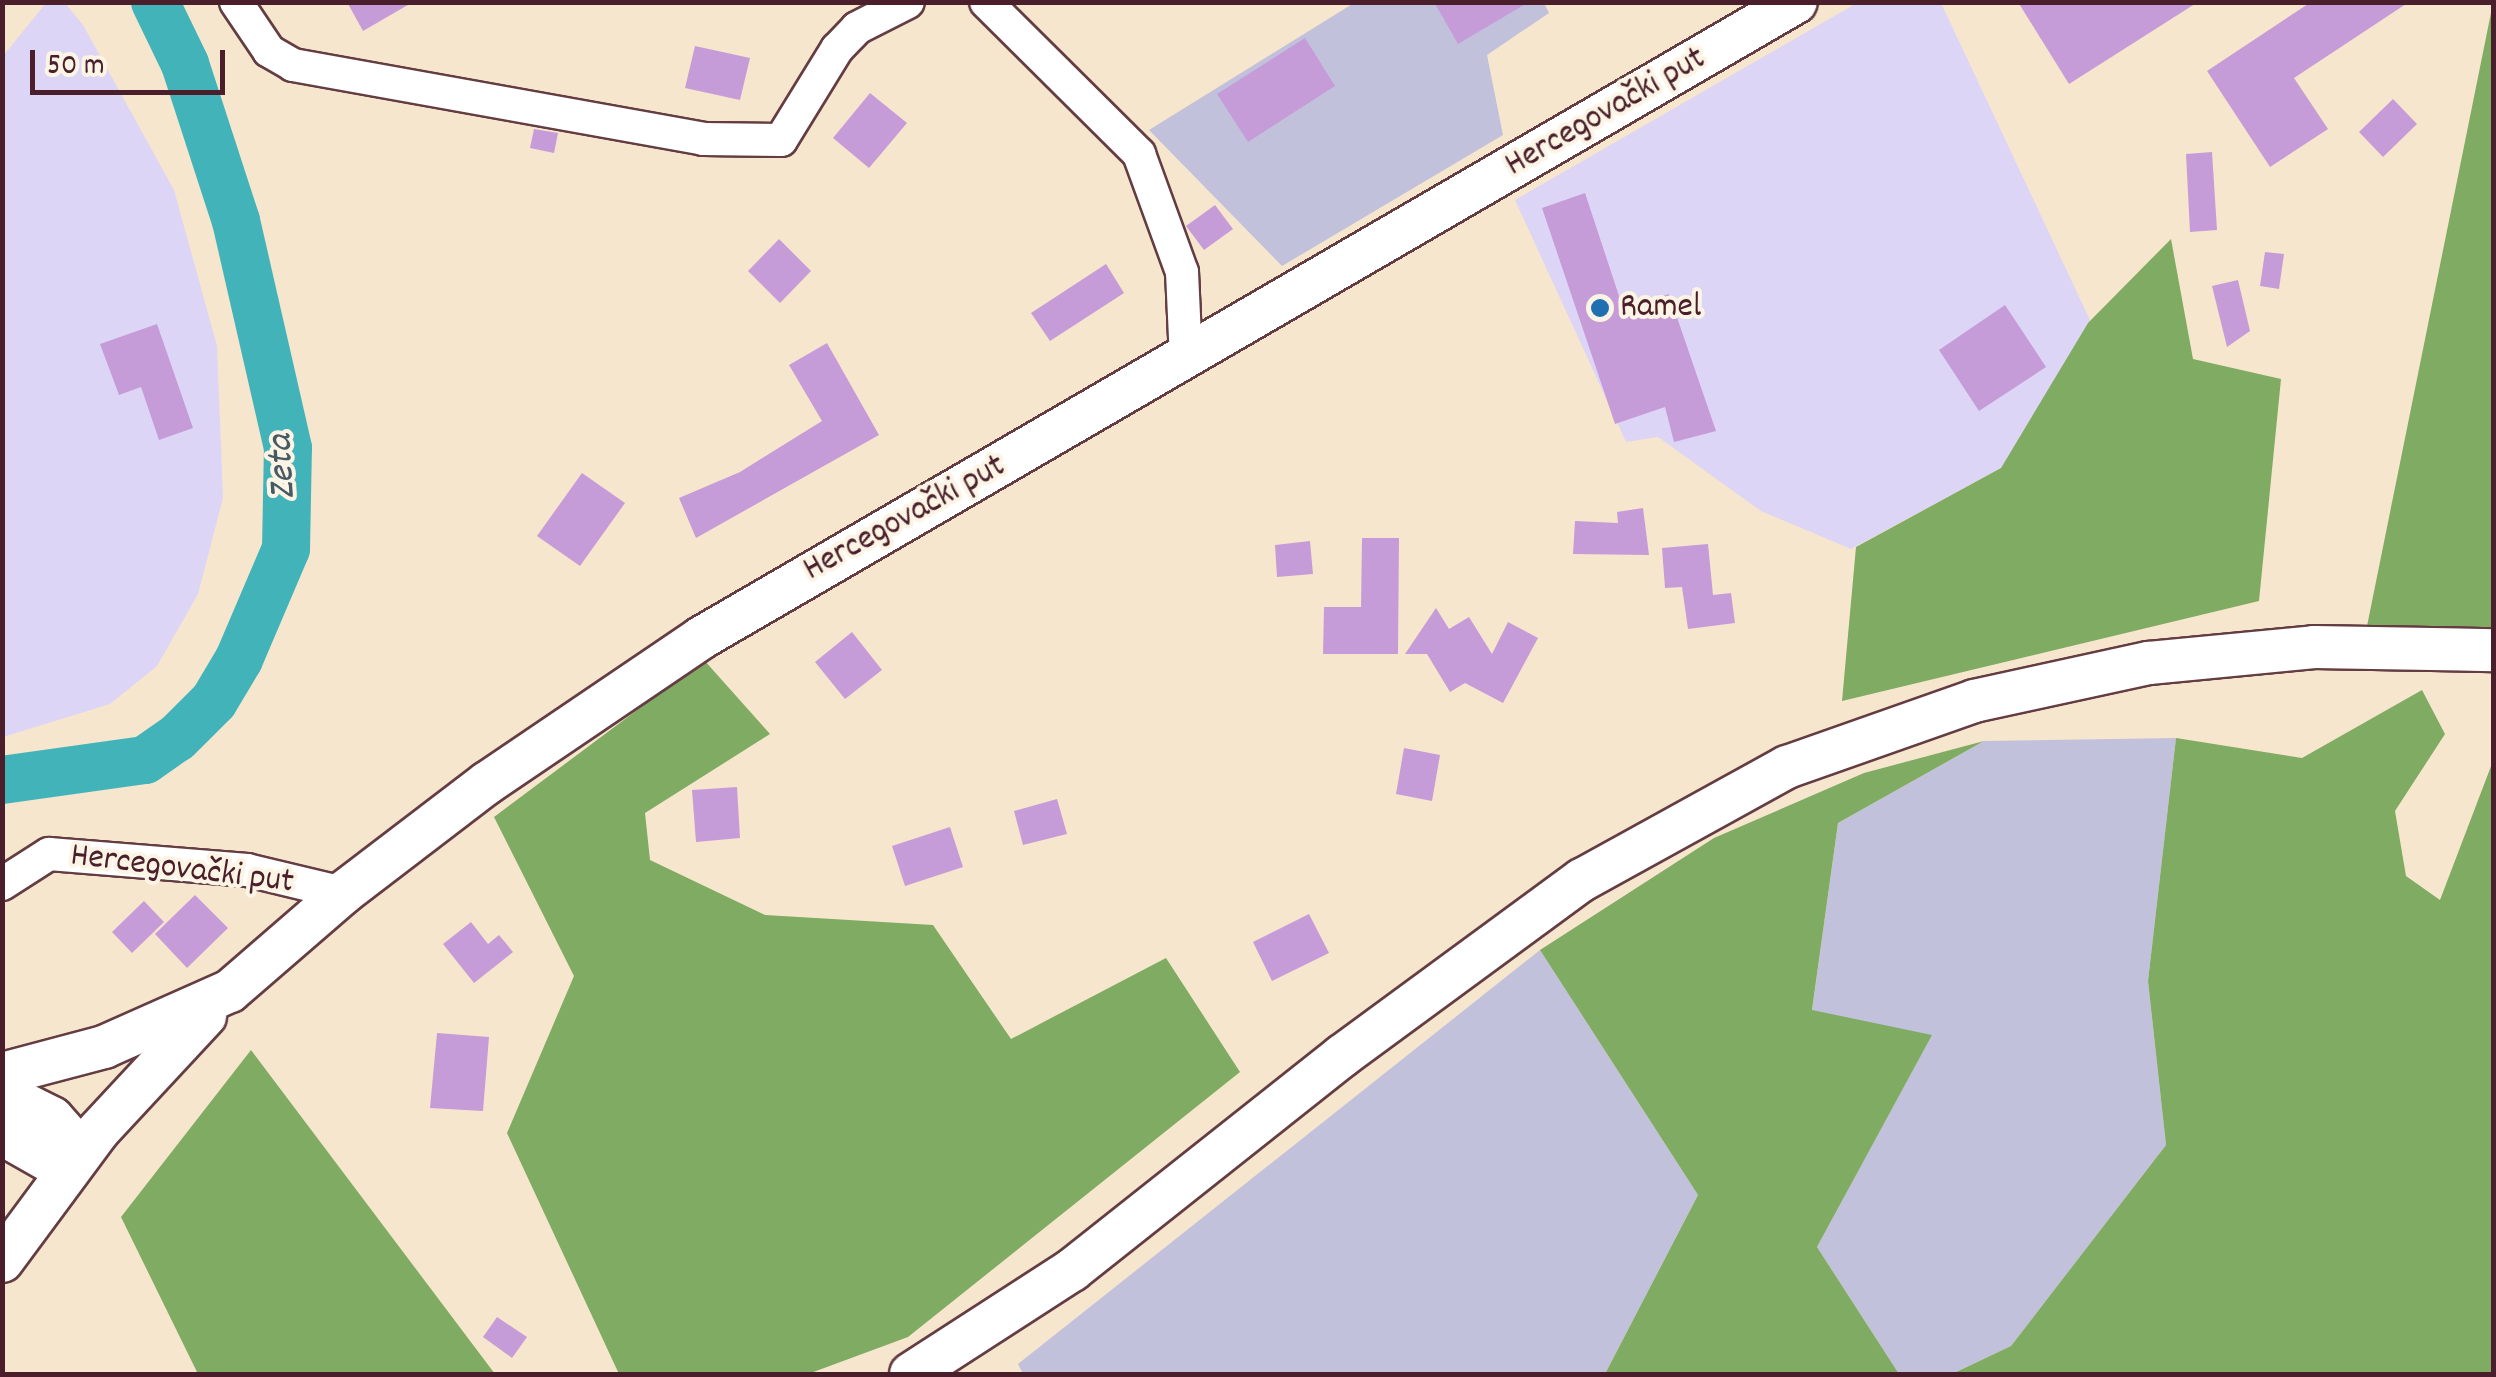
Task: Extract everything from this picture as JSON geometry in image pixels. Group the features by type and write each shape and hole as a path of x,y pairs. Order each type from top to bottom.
{"main road":[{"name":"Hercegovački put","path":"344,893 541,744 702,638 1186,361 1796,2"},
{"path":"911,1374 1072,1270 1342,1056 1554,900 1668,828 1787,767 1933,712 2122,668 2314,647 2494,650"},
{"path":"2,1260 74,1161 230,991 344,893"},
{"path":"2,1074 114,1044 230,991"},
{"path":"2,1093 52,1118 74,1161"},
{"path":"2,1134 74,1161"}],"street":[{"path":"236,2 268,50 293,65 703,139 781,140 837,50 858,28 908,2"},
{"path":"986,2 1140,154 1182,272 1186,361"},
{"name":"Hercegovački put","path":"2,884 49,854 247,870 344,893"}],"shaded area":[{"path":"46,3 65,3 83,25 174,190 217,346 223,498 198,594 157,666 110,704 3,737 3,56"},
{"path":"1354,3 1544,3 1549,13 1487,55 1503,135 1282,266 1149,130"},
{"path":"1857,3 1941,3 2090,320 2001,468 1851,549 1761,511 1658,437 1626,442 1515,200"},
{"path":"2176,738 2148,981 2166,1145 2011,1346 1952,1374 1899,1374 1817,1247 1931,1036 1812,1011 1838,823 1984,741"},
{"path":"1540,950 1698,1195 1605,1374 1023,1374 1018,1364"}],"green space":[{"path":"2493,3 2493,651 2363,646"},
{"path":"2171,239 2193,359 2281,379 2259,601 1842,701 1856,547 2001,468 2088,323"},
{"path":"704,660 770,734 645,813 650,860 765,915 933,925 1011,1039 1166,958 1240,1072 908,1337 808,1374 619,1374 507,1133 574,976 494,817"},
{"path":"2422,690 2445,734 2395,811 2406,876 2440,900 2493,761 2493,1374 1952,1374 2011,1346 2166,1145 2148,981 2176,738 2302,758"},
{"path":"1984,741 1838,823 1812,1010 1932,1035 1817,1247 1899,1374 1605,1374 1698,1195 1540,950 1714,838 1864,773"},
{"path":"251,1050 495,1374 198,1374 121,1217"}],"building":[{"path":"347,2 413,2 363,31"},
{"path":"1434,2 1529,2 1458,44"},
{"path":"2018,2 2198,2 2069,84"},
{"path":"2311,2 2409,2 2294,78 2328,129 2270,167 2207,71"},
{"path":"1305,38 1335,86 1248,142 1217,94"},
{"path":"695,46 750,58 740,100 685,88"},
{"path":"870,93 907,123 869,168 833,138"},
{"path":"2393,99 2417,124 2383,157 2359,132"},
{"path":"534,129 558,133 554,153 530,148"},
{"path":"2212,152 2217,230 2190,232 2186,154"},
{"name":"Ramel","path":"1585,193 1623,308 1669,294 1716,431 1674,442 1665,407 1615,424 1542,208"},
{"path":"1215,205 1233,229 1204,250 1186,226"},
{"path":"779,239 811,271 780,303 748,271"},
{"path":"2265,252 2284,254 2279,289 2260,286"},
{"path":"1106,264 1124,293 1050,341 1031,313"},
{"path":"2238,280 2250,331 2227,347 2212,286"},
{"path":"2005,305 2046,367 1979,411 1939,350"},
{"path":"157,324 193,428 159,440 141,387 119,395 100,344"},
{"path":"827,343 879,435 696,538 679,498 740,472 822,421 789,365"},
{"path":"582,473 625,503 580,566 537,536"},
{"path":"1643,508 1649,555 1573,554 1575,521 1618,523 1617,512"},
{"path":"1362,538 1399,538 1398,654 1323,654 1324,607 1361,607"},
{"path":"1310,541 1313,574 1277,577 1275,545"},
{"path":"1708,544 1713,595 1731,593 1735,623 1688,629 1682,587 1665,588 1662,548"},
{"path":"1436,608 1449,629 1469,617 1492,654 1508,622 1538,638 1503,703 1465,683 1450,692 1427,654 1405,654"},
{"path":"852,632 882,670 845,699 815,662"},
{"path":"1404,748 1440,755 1432,801 1396,794"},
{"path":"737,787 740,838 696,842 692,790"},
{"path":"1057,799 1067,834 1023,845 1014,811"},
{"path":"950,827 963,867 905,886 892,846"},
{"path":"195,895 228,928 187,968 155,934"},
{"path":"144,901 164,922 132,953 112,932"},
{"path":"1309,914 1329,953 1272,981 1253,942"},
{"path":"471,922 488,944 499,935 513,952 474,983 443,944"},
{"path":"437,1033 489,1037 483,1111 430,1108"},
{"path":"497,1317 527,1337 512,1358 483,1337"}],"waterway":[{"name":"Zeta","path":"2,780 145,760 177,738 214,701 239,659 286,549 288,448 236,221 185,64 155,2"}],"place":[{"name":"Ramel","path":"1600,308"}]}
